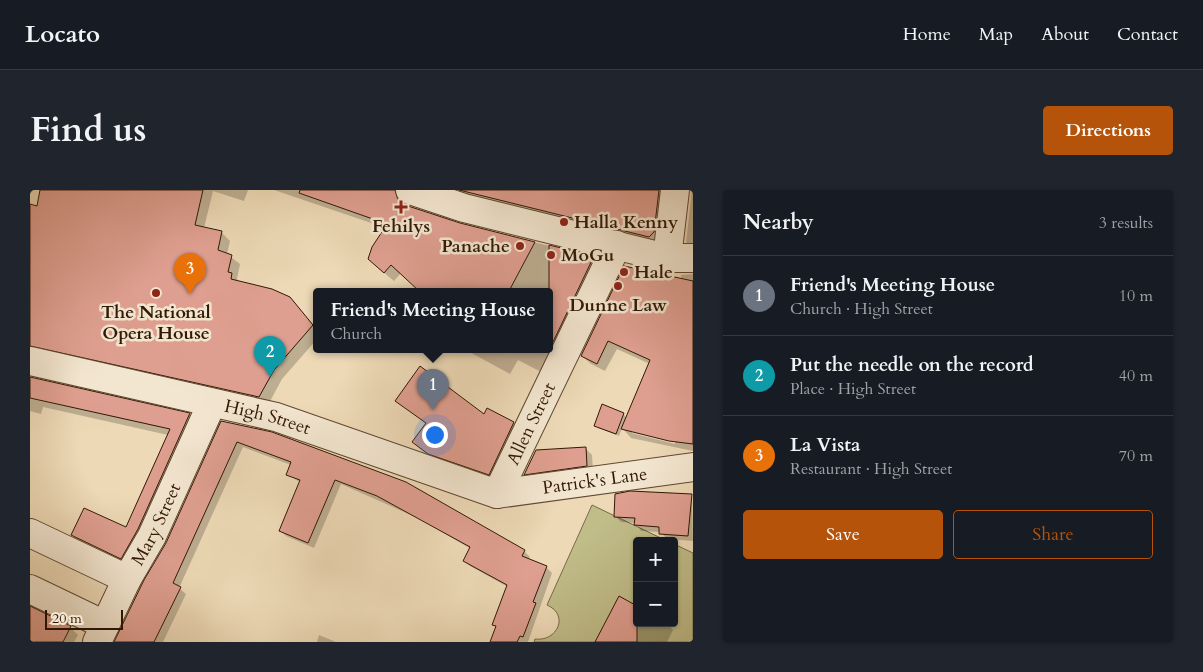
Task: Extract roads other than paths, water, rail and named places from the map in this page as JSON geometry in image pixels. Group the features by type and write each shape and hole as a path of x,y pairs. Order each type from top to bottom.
{"street":[{"path":"410,190 464,208 617,246 680,258 675,190"},
{"name":"Allen Street","path":"497,494 617,246"},
{"name":"High Street","path":"30,361 276,417 497,494"},
{"name":"Mary Street","path":"101,634 152,536 212,403"},
{"name":"Patrick's Lane","path":"497,494 693,467"},
{"path":"30,533 128,579"},
{"path":"30,589 101,634"}],"place":[{"name":"Fehilys","path":"401,207"},
{"name":"Halla Kenny","path":"564,222"},
{"name":"Panache","path":"520,246"},
{"name":"MoGu","path":"551,255"},
{"name":"Hale","path":"624,272"},
{"name":"Dunne Law","path":"618,286"},
{"name":"The National Opera House","path":"156,293"},
{"name":"La Vista","path":"190,294"},
{"name":"Put the needle on the record","path":"270,377"},
{"name":"Friend's Meeting House","path":"433,410"}]}
